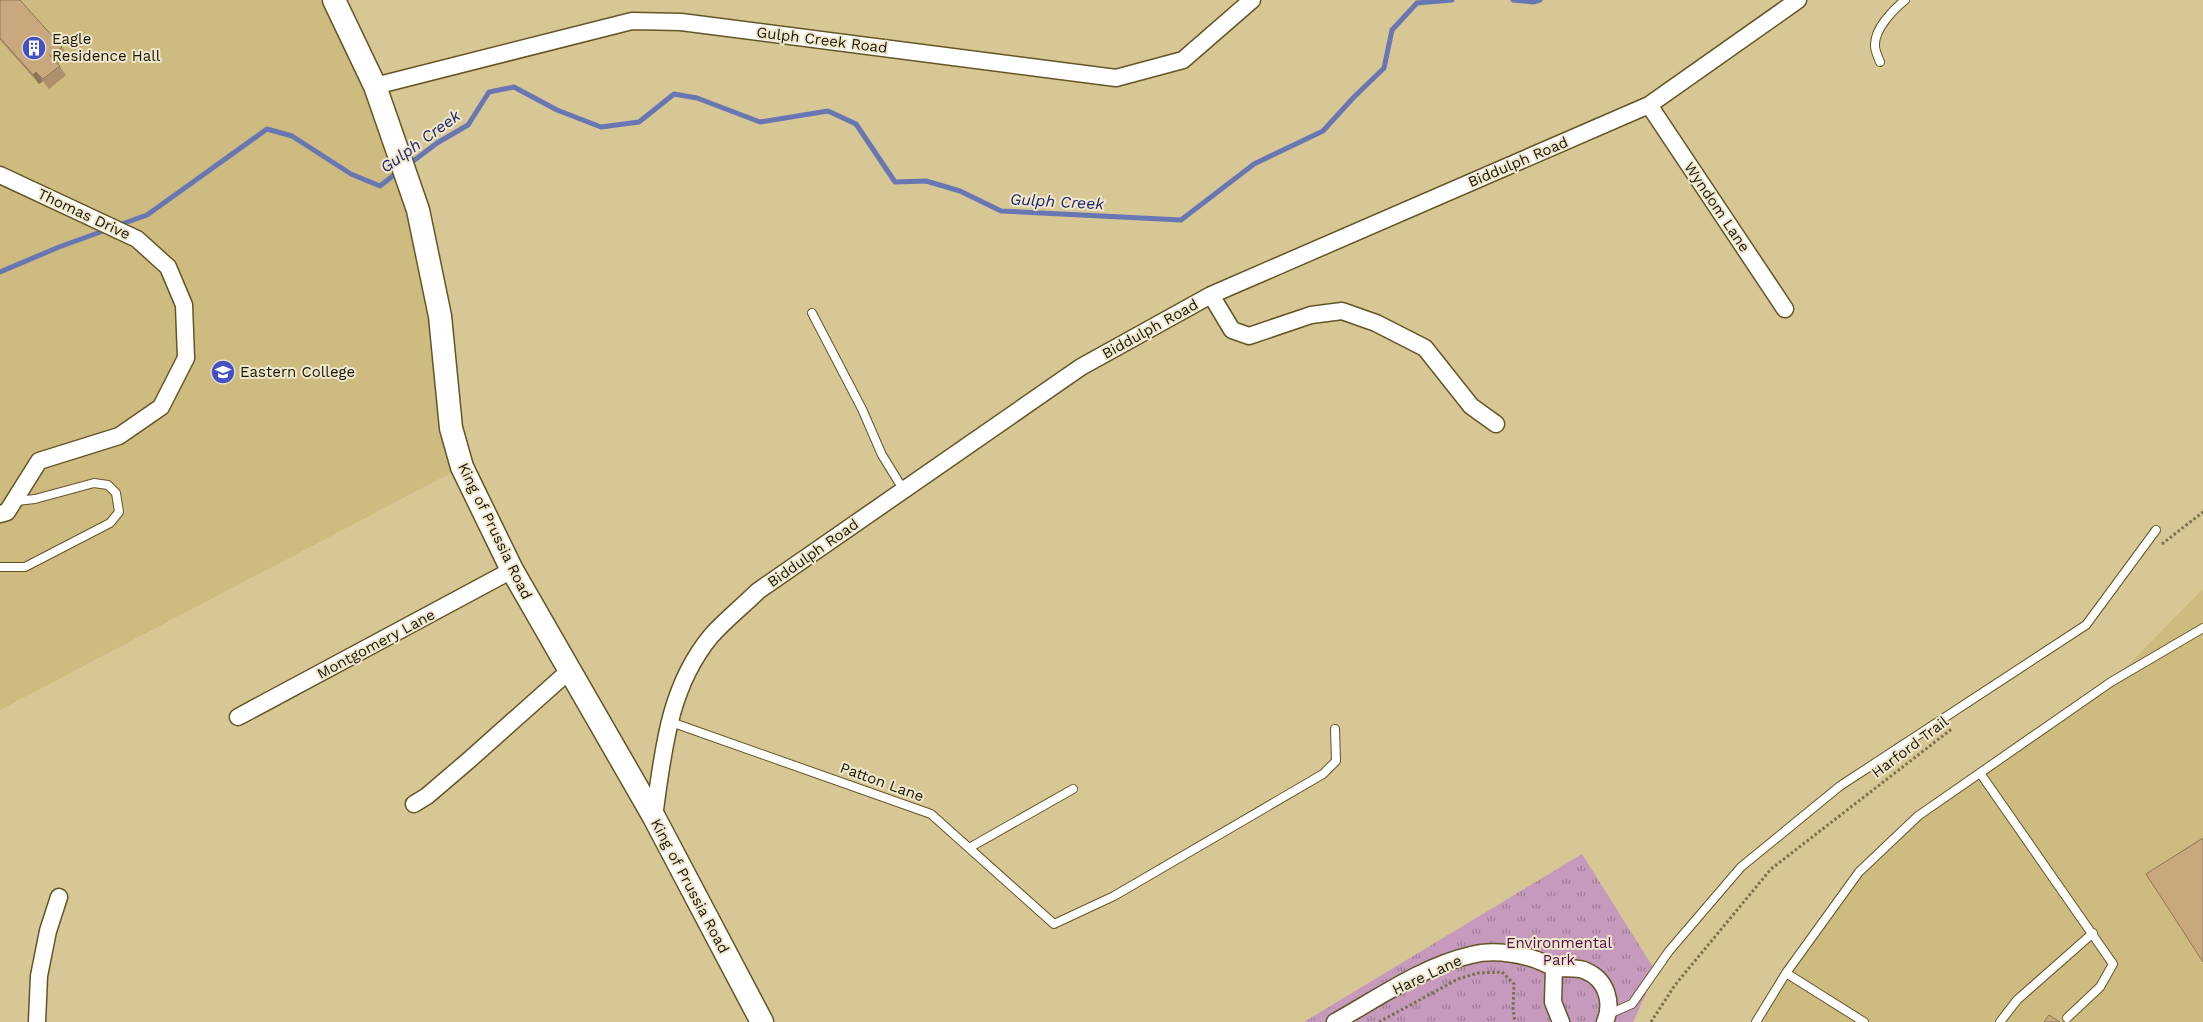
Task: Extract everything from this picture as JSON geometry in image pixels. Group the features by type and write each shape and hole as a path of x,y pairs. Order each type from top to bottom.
{"street":[{"name":"King of Prussia Road","path":"334,0 375,86 408,178 430,264 440,316 451,428 462,468 512,570 654,817 762,1022"},
{"name":"Gulph Creek Road","path":"375,86 632,21 681,22 1116,78 1183,60 1252,0"},
{"name":"Biddulph Road","path":"654,817 668,721 685,674 711,636 758,591 1082,367 1211,295 1649,105 1798,0"},
{"name":"Wyndom Lane","path":"1649,105 1785,309"},
{"name":"Thomas Drive","path":"0,175 137,238 168,267 184,305 186,358 161,407 119,436 40,461 25,481 7,512 0,514"},
{"path":"1211,295 1232,330 1248,336 1311,315 1342,311 1376,323 1425,348 1471,406 1496,424"},
{"name":"Montgomery Lane","path":"238,717 512,570"},
{"path":"414,804 428,796 462,767 569,670"},
{"path":"37,1022 39,976 48,930 59,897"},
{"name":"Hare Lane","path":"1335,1022 1432,969 1472,954 1506,953 1532,958 1554,967 1586,970 1599,981 1608,995 1607,1018"},
{"path":"1554,967 1553,1002 1561,1022"}],"lane":[{"path":"1880,62 1875,46 1878,32 1889,16 1905,0"},
{"path":"812,313 862,409 882,454 903,490"},
{"path":"0,567 25,566 110,523 119,512 116,493 108,485 94,483 35,499 14,501"},
{"path":"1607,1018 1632,1004 1669,951 1741,867 1840,786 2086,625 2156,530"},
{"path":"1756,1022 1786,973 1859,872 1918,816 2111,682 2203,628"},
{"name":"Patton Lane","path":"668,721 931,814 1054,924 1114,896 1323,774 1336,761 1336,729"},
{"path":"1980,773 2113,964 2100,987 2067,1018"},
{"path":"969,848 1073,788"},
{"path":"2000,1022 2016,1000 2093,933"},
{"path":"1786,973 1864,1022"}],"path":[{"path":"2155,552 2162,544 2203,512"},
{"name":"Harford Trail","path":"1651,1022 1675,985 1772,870 1958,724"},
{"path":"1380,1022 1458,979 1478,974 1502,972 1514,984 1513,1010 1515,1022"}],"shaded area":[{"name":"Eastern College","path":"0,0 334,0 408,178 462,467 0,710"},
{"path":"2203,589 2203,1022 1756,1022 1859,872 1918,816 2111,682"}],"green space":[{"name":"Environmental Park","path":"1582,854 1656,972 1633,1022 1304,1022"}],"building":[{"name":"Eagle Residence Hall","path":"0,0 20,0 62,47 50,56 60,66 43,79 36,72 33,75 0,38"},
{"path":"2203,838 2203,962 2146,874"},
{"path":"2049,1015 2060,1022 2044,1022"}],"waterway":[{"name":"Gulph Creek","path":"408,165 437,143 468,125 489,92 514,87 557,110 601,127 639,122 674,94 697,98 760,122 828,111 856,124 895,182 926,181 960,191 1001,211 1181,220 1254,164 1323,131 1384,68 1392,30 1417,3 1452,0"},
{"name":"Gulph Creek","path":"1513,0 1533,2 1540,0"},
{"name":"Gulph Creek","path":"119,225 147,215 267,129 292,136 351,174 380,186 399,171"},
{"name":"Gulph Creek","path":"0,272 59,247 106,230"}],"place":[{"name":"Eagle Residence Hall","path":"34,48"},
{"name":"Eastern College","path":"223,372"}]}
